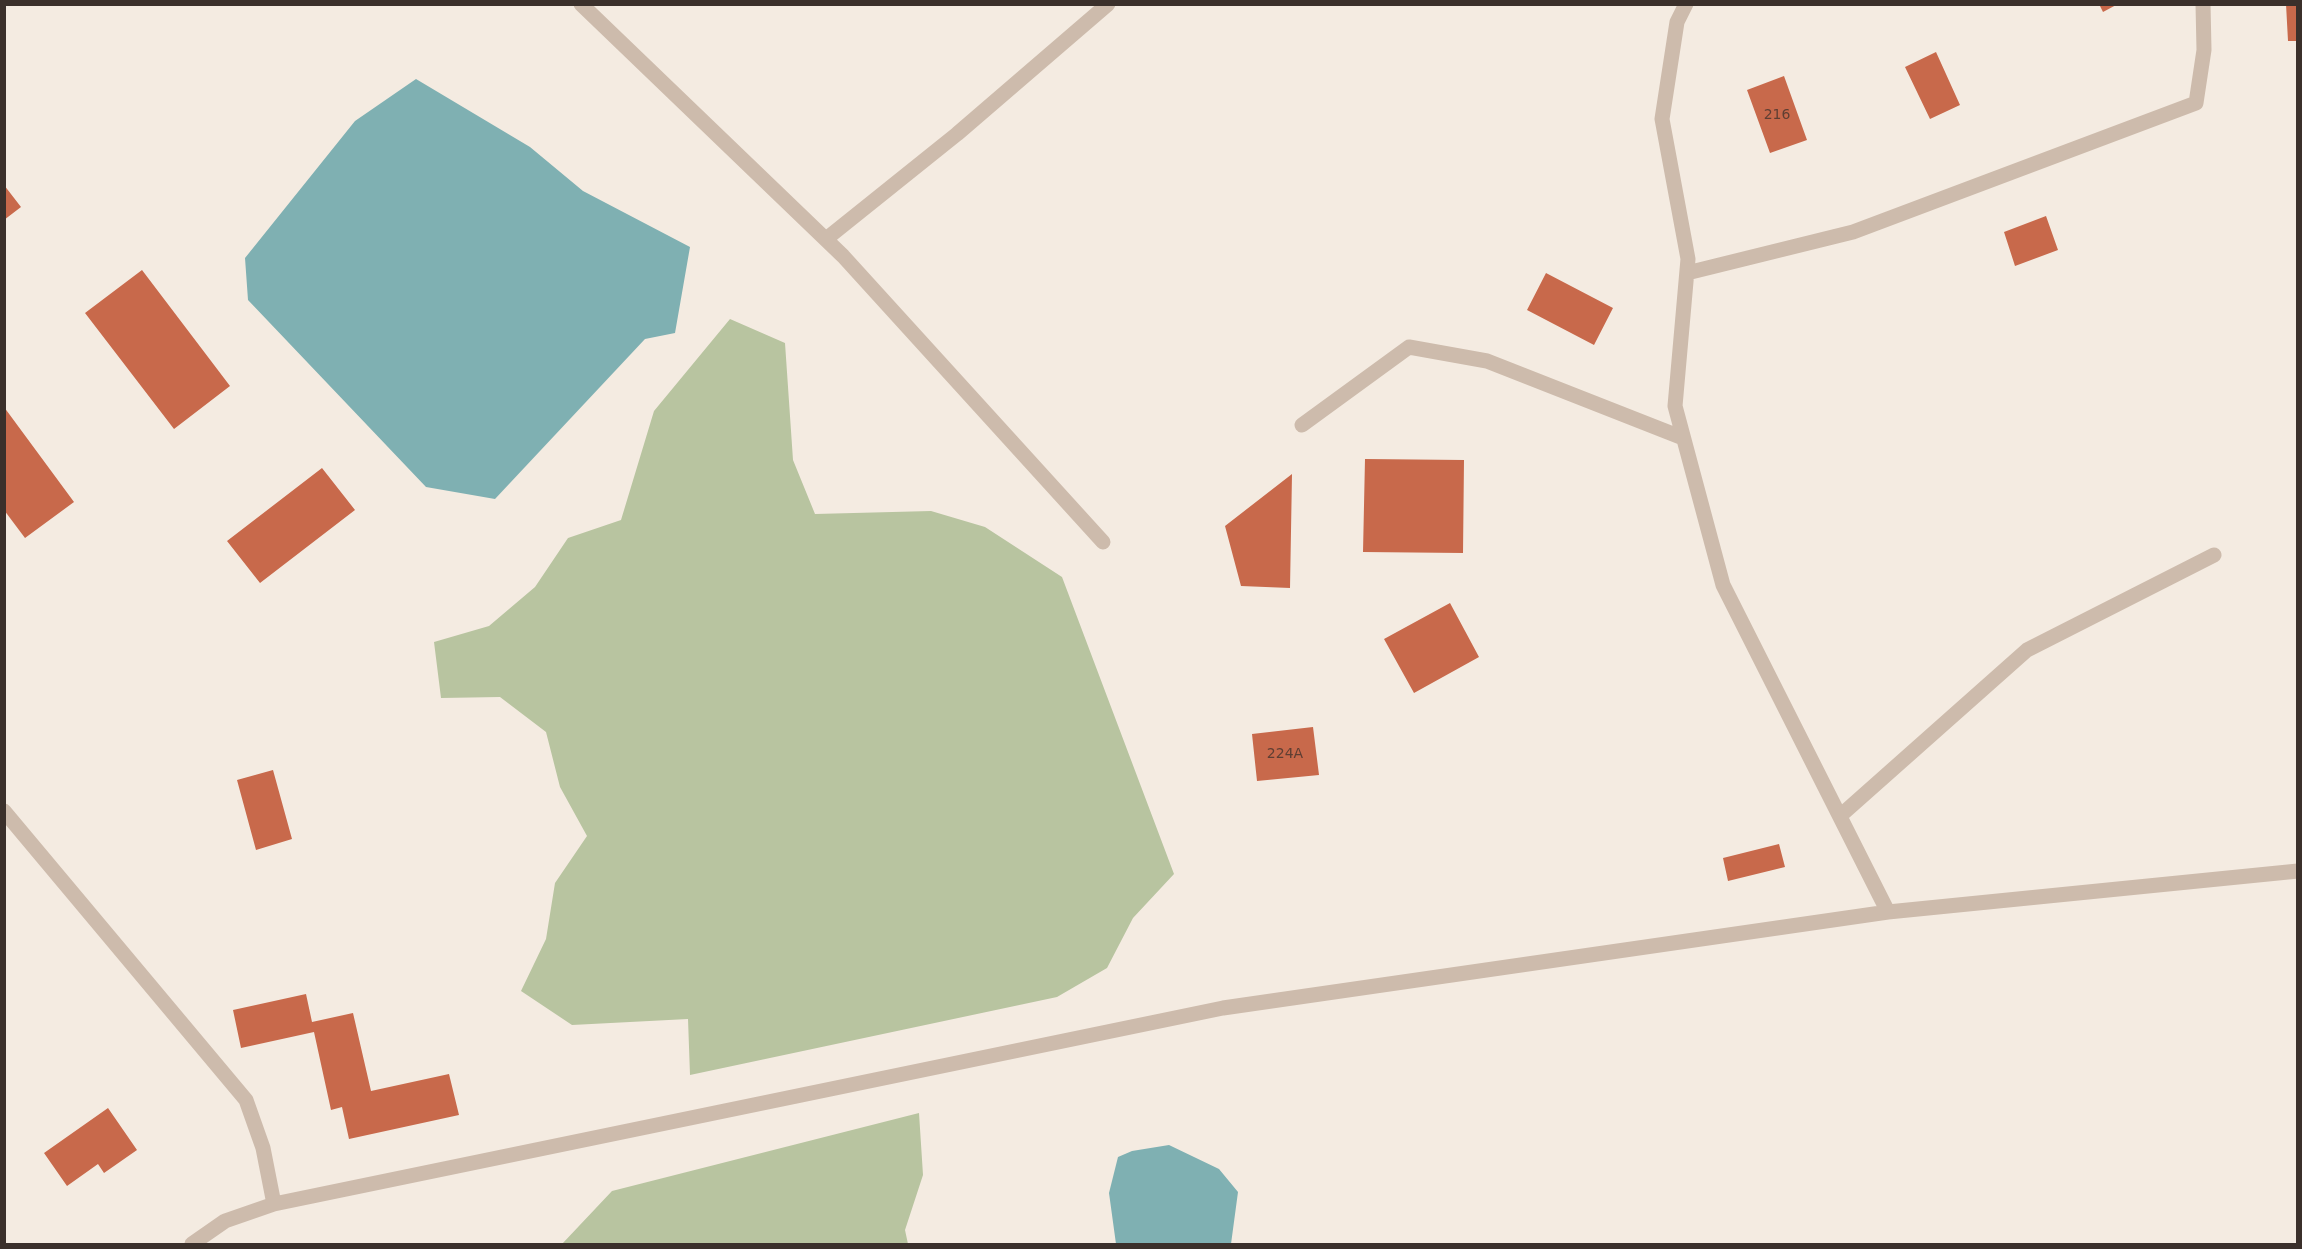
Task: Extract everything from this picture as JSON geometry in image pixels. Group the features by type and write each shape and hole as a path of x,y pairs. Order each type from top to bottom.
{"street":[{"path":"581,4 826,239 1103,542"},
{"path":"826,239 957,134 1108,4"},
{"path":"1686,4 1677,22 1662,119 1688,259 1675,406 1723,585 1888,912"},
{"path":"1687,273 1853,232 2196,103 2204,50 2202,4"},
{"path":"1302,425 1410,347 1486,362 1683,438"},
{"path":"1840,816 2027,650 2214,555"},
{"path":"4,812 246,1100 263,1148 274,1204"},
{"path":"192,1245 225,1221 274,1204 1223,1008 1888,912 2298,871"}],"green space":[{"path":"730,319 785,343 793,460 815,514 931,511 985,527 1062,577 1174,874 1133,918 1107,968 1057,997 690,1075 688,1019 572,1025 521,991 546,939 555,883 587,836 560,787 546,732 500,697 441,698 434,642 489,626 535,587 568,538 621,520 654,411"},
{"path":"919,1113 923,1175 905,1230 908,1244 562,1244 612,1191"}],"water":[{"path":"416,79 530,147 583,191 690,247 675,333 645,339 495,499 426,487 248,300 245,258 355,121"},
{"path":"1169,1145 1219,1169 1238,1192 1231,1244 1116,1244 1109,1193 1118,1157 1132,1151"}],"building":[{"path":"2099,4 2118,4 2103,12"},
{"path":"2286,4 2298,4 2298,41 2288,41"},
{"path":"1936,52 1960,105 1930,119 1905,67"},
{"path":"1784,76 1807,140 1770,153 1747,90"},
{"path":"4,185 21,207 4,220"},
{"path":"2046,216 2058,250 2015,266 2004,232"},
{"path":"142,270 230,386 174,429 85,313"},
{"path":"1546,273 1613,308 1594,345 1527,310"},
{"path":"4,407 74,502 25,538 4,510"},
{"path":"1365,459 1464,460 1463,553 1363,552"},
{"path":"322,468 355,510 260,583 227,541"},
{"path":"1292,474 1290,588 1241,586 1225,526"},
{"path":"1450,603 1479,657 1414,693 1384,639"},
{"path":"1313,727 1319,775 1257,781 1252,734"},
{"path":"273,770 292,839 256,850 237,780"},
{"path":"1779,844 1785,867 1728,881 1723,858"},
{"path":"306,994 312,1022 353,1013 371,1091 449,1074 459,1115 349,1139 342,1107 331,1110 314,1032 241,1048 233,1010"},
{"path":"108,1108 137,1150 104,1173 98,1164 67,1186 44,1153"}]}
